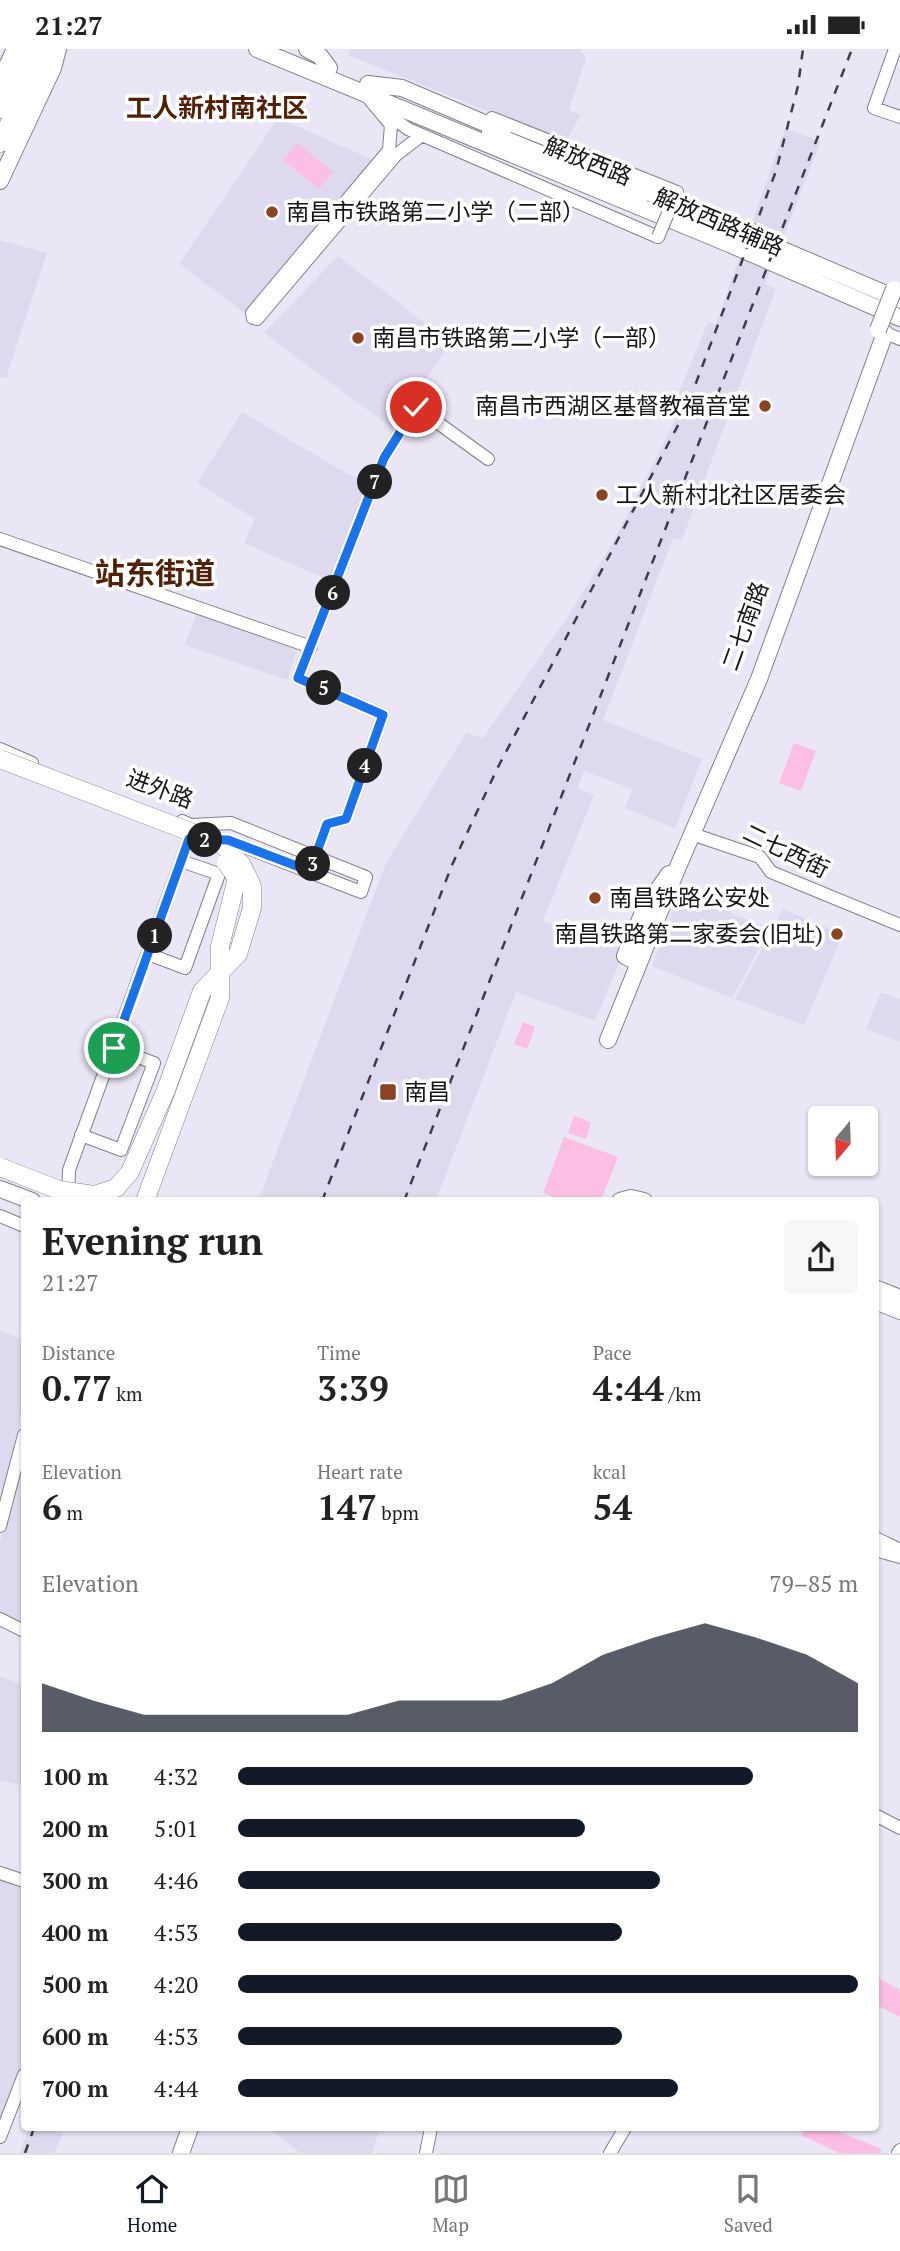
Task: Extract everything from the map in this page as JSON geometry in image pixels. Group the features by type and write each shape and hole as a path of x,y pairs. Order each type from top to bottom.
{"highway":[{"path":"0,109 30,49"},
{"path":"0,143 48,49"},
{"path":"0,759 222,844 242,865 252,886 252,908 238,954 202,991 149,1131 130,1172 116,1188 94,1195 75,1194 0,1167"},
{"path":"146,1197 220,998 220,946 237,878 233,870 190,832"}],"main road":[{"path":"0,69 9,49"},
{"path":"0,81 15,49"},
{"path":"0,160 48,49"},
{"path":"0,181 53,68 58,49"},
{"name":"解放西路","path":"257,49 572,166 900,307"},
{"name":"解放西路","path":"283,49 329,68 366,89 900,318"},
{"path":"307,49 320,57 329,68"},
{"name":"解放西路辅路","path":"366,89 402,88 899,294"},
{"name":"解放西路辅路","path":"366,89 891,332"},
{"name":"二七南路","path":"608,1040 759,679 891,332 899,294"},
{"name":"二七南路","path":"639,963 625,956 644,910 667,877 891,332"},
{"path":"0,1189 21,1197"},
{"path":"0,1197 21,1205"},
{"path":"879,1290 900,1298"},
{"path":"879,1303 900,1311"},
{"path":"879,1547 900,1555"},
{"path":"181,2153 189,2131"},
{"path":"191,2153 200,2131"}],"street":[{"path":"895,49 874,108 900,117"},
{"path":"403,80 677,192 658,237 422,135 396,121 366,89 403,80"},
{"path":"366,89 391,125 390,150 252,313 253,318 257,319 396,155 422,135"},
{"path":"310,871 327,824 346,819 383,715 298,678 384,458 416,407 488,459"},
{"path":"0,540 311,647"},
{"name":"进外路","path":"0,749 190,832 231,823 366,877 361,892 228,840 190,832 0,767"},
{"path":"68,1197 69,1170 190,832"},
{"name":"二七西街","path":"692,834 760,857 771,872 900,925"},
{"path":"148,954 185,968 219,874 181,861"},
{"path":"81,1135 121,1150 154,1063 114,1048"},
{"path":"0,1175 60,1197"},
{"path":"0,1216 21,1225"},
{"path":"0,1526 21,1446"},
{"path":"879,1534 900,1546"},
{"path":"0,1619 21,1630"},
{"path":"879,1817 900,1828"},
{"path":"0,1873 21,1880"},
{"path":"0,2137 21,2083"},
{"path":"426,2153 430,2131"},
{"path":"610,2153 623,2131"}],"shaded area":[{"path":"350,49 580,49 586,58 569,110 581,115 565,142 348,55"},
{"name":"南昌市铁路第二小学（二部）","path":"278,118 374,160 246,314 179,264"},
{"name":"南昌","path":"785,129 821,141 765,284 776,289 682,540 673,538 603,720 702,759 675,828 625,808 632,789 584,771 578,788 594,795 543,921 624,951 595,1021 516,992 437,1197 260,1197 386,863 466,733 483,738 567,618 613,542 680,411 674,405 708,322 716,324"},
{"path":"297,143 333,172 319,189 283,160"},
{"path":"0,240 47,253 6,378 0,377"},
{"name":"南昌市铁路第二小学（一部）","path":"338,256 451,343 392,428 264,333"},
{"path":"242,412 367,485 333,582 244,543 255,519 197,483"},
{"path":"197,612 298,647 287,680 185,645"},
{"path":"794,743 816,751 801,791 779,783"},
{"path":"682,888 729,907 732,914 770,929 732,998 652,966"},
{"path":"783,909 843,934 804,1025 735,999"},
{"path":"881,992 900,999 900,1042 866,1029"},
{"path":"523,1022 535,1027 527,1049 514,1044"},
{"path":"574,1116 591,1122 586,1139 568,1133"},
{"path":"564,1137 618,1157 602,1197 554,1197 543,1193"},
{"path":"0,1330 21,1339 21,1415 3,1492 0,1491"},
{"path":"21,1461 21,1627 0,1615 0,1542"},
{"path":"0,1676 21,1684 21,1785 0,1780"},
{"path":"0,1875 21,1883 21,2068 0,2124"},
{"path":"879,1978 900,1990 900,2017 879,2006"},
{"path":"28,2131 63,2133 55,2153 20,2153"},
{"path":"273,2131 379,2131 372,2153 300,2153"},
{"path":"803,2131 837,2131 882,2149 880,2153 839,2153 801,2135"}],"railway":[{"path":"324,1197 452,865 498,767 685,412 776,171 798,86 803,49"},
{"path":"406,1197 852,49"},
{"path":"25,2153 33,2131"}],"place":[{"name":"南昌市铁路第二小学（二部）","path":"272,212"},
{"name":"南昌市铁路第二小学（一部）","path":"358,338"},
{"name":"南昌市西湖区基督教福音堂","path":"765,406"},
{"name":"工人新村北社区居委会","path":"602,495"},
{"name":"南昌铁路公安处","path":"595,898"},
{"name":"南昌铁路第二家委会(旧址)","path":"837,934"},
{"name":"南昌","path":"388,1092"}],"district":[{"name":"工人新村南社区","path":"217,108"},
{"name":"站东街道","path":"155,574"}],"route":[{"path":"114,1048 189,839 228,840 310,871 327,824 346,819 383,715 350,698 298,678 384,458 416,407"}]}
